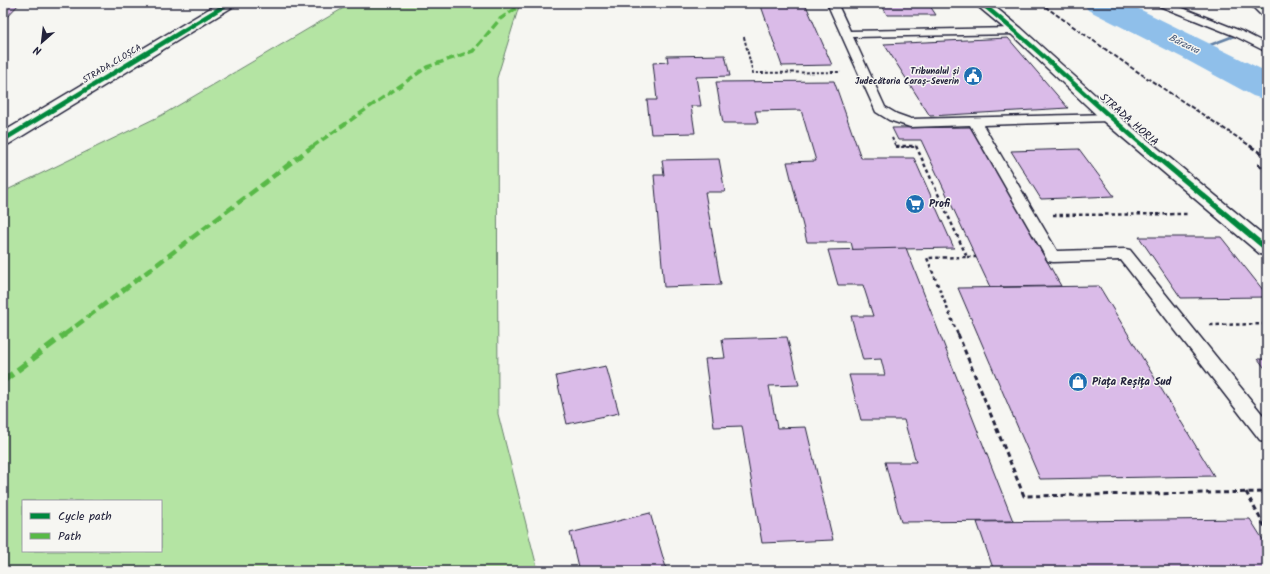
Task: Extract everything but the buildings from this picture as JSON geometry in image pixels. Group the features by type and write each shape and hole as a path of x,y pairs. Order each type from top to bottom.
{"street":[{"name":"STRADA CLOȘCA","path":"3,140 229,3"},
{"name":"STRADA HORIA","path":"981,3 1016,31 1109,116 1267,249"},
{"path":"1256,3 1267,13"}],"lane":[{"path":"832,3 880,109 893,117 910,123 1109,116"},
{"path":"1161,3 1239,34 1267,49"},
{"path":"847,34 1016,31"},
{"path":"974,121 1053,256 1125,254 1267,434"}],"path":[{"path":"744,37 753,73 863,72"},
{"path":"880,109 896,147 916,146 967,258"},
{"path":"1029,215 1226,214"},
{"path":"976,257 928,258 1024,496 1267,492"},
{"path":"1182,326 1267,324"},
{"path":"1246,492 1267,531"}],"green space":[{"path":"352,3 520,3 497,78 498,414 538,571 3,571 3,192 162,115"}],"waterway":[{"name":"Bârzava","path":"1100,3 1196,50 1267,88"},
{"path":"1196,50 1232,37"}],"railway":[{"path":"1040,3 1132,68 1252,147"},
{"path":"1250,146 1267,157"},
{"path":"1258,164 1267,172"}],"marked path":[{"path":"3,381 290,162 427,67 473,51 500,19 524,3"},
{"path":"1256,3 1267,13"}],"cycle path":[{"path":"3,140 229,3"},
{"path":"981,3 1016,31 1109,117 1267,249"}],"place":[{"name":"Tribunalul și Judecătoria Caraș-Severin","path":"973,76"},
{"name":"Profi","path":"915,204"},
{"name":"Piața Reșița Sud","path":"1078,382"}]}
